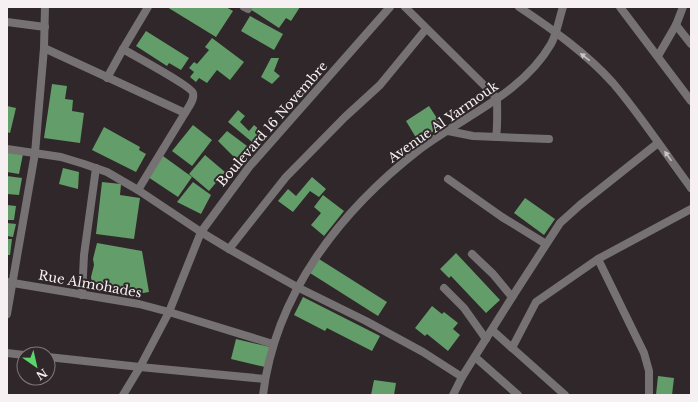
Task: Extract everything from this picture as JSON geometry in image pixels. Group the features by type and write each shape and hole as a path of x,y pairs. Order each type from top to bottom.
{"street":[{"path":"7,314 10,283 35,153 44,48 45,7"},
{"path":"107,78 148,7"},
{"name":"Boulevard 16 Novembre","path":"123,395 140,367 169,312 201,232 248,167 390,7"},
{"path":"405,7 497,98 498,124 496,136"},
{"path":"519,7 591,61 612,83 630,104 691,188"},
{"name":"Avenue Al Yarmouk","path":"263,395 273,344 297,287 330,236 354,208 387,176 420,149 497,98 522,78 540,60 552,43 563,7"},
{"path":"658,56 676,25 683,7"},
{"path":"623,9 691,101"},
{"path":"7,22 45,27"},
{"path":"676,25 691,44"},
{"path":"229,249 286,177 345,117 380,85 426,29"},
{"path":"44,48 185,113"},
{"path":"123,49 180,82 192,91 193,94 193,99 185,113 138,190"},
{"path":"448,131 473,136 549,139"},
{"path":"452,395 512,297 560,223 580,205 658,143"},
{"path":"7,149 61,157 107,172 138,190 229,249 297,287 366,321 417,349 462,377"},
{"path":"82,295 84,255 96,168"},
{"path":"448,179 502,217 546,244"},
{"path":"512,348 536,302 598,259 691,209"},
{"path":"472,254 493,274 512,297"},
{"path":"598,259 644,353 649,371 649,395"},
{"name":"Rue Almohades","path":"10,283 139,304 273,344"},
{"path":"444,288 464,308 486,339"},
{"path":"492,330 565,395"},
{"path":"475,356 518,395"},
{"path":"56,358 265,379"}],"building":[{"path":"167,7 226,7 233,11 216,37"},
{"path":"247,7 300,7 291,21 286,18 279,28"},
{"path":"250,16 283,34 274,50 241,31"},
{"path":"146,31 189,58 181,70 169,63 167,66 136,46"},
{"path":"212,38 244,62 230,80 217,70 207,83 199,78 196,82 190,77 194,72 189,68 194,62 197,64 209,50 205,47"},
{"path":"271,58 279,58 274,71 280,76 272,84 261,77"},
{"path":"52,84 67,86 65,99 73,100 72,111 84,113 80,143 44,138"},
{"path":"7,106 16,108 10,133 7,132"},
{"path":"429,106 442,126 418,141 406,121"},
{"path":"238,110 245,116 240,122 249,131 254,125 261,131 252,142 228,122"},
{"path":"193,125 212,140 192,166 172,151"},
{"path":"104,127 140,147 139,150 146,154 136,172 92,150"},
{"path":"227,131 247,146 236,159 218,141"},
{"path":"7,152 23,154 19,174 7,172"},
{"path":"205,155 225,172 209,191 189,174"},
{"path":"163,156 192,177 178,197 148,177"},
{"path":"63,168 79,172 78,189 59,184"},
{"path":"7,176 22,178 19,195 7,194"},
{"path":"312,177 326,189 319,197 310,191 293,212 278,201 288,189 296,196"},
{"path":"102,182 121,184 120,195 140,198 134,239 96,234"},
{"path":"193,182 211,195 201,214 177,202"},
{"path":"323,195 344,211 324,236 311,225 321,213 314,207"},
{"path":"525,198 555,219 544,235 514,213"},
{"path":"7,205 16,206 14,220 7,220"},
{"path":"7,223 16,224 13,237 7,236"},
{"path":"7,239 12,239 10,255 7,255"},
{"path":"97,243 142,251 149,292 143,293 92,284 91,277 94,265 93,259"},
{"path":"456,253 500,300 486,313 451,276 449,278 440,269"},
{"path":"319,259 387,302 378,316 310,273"},
{"path":"303,297 380,336 372,351 327,328 325,331 294,315"},
{"path":"432,306 442,314 444,312 458,323 453,329 460,335 448,351 427,334 425,336 415,328"},
{"path":"236,339 270,347 265,367 231,359"},
{"path":"658,376 674,378 672,395 656,395"},
{"path":"374,380 396,383 394,395 371,395"}]}
